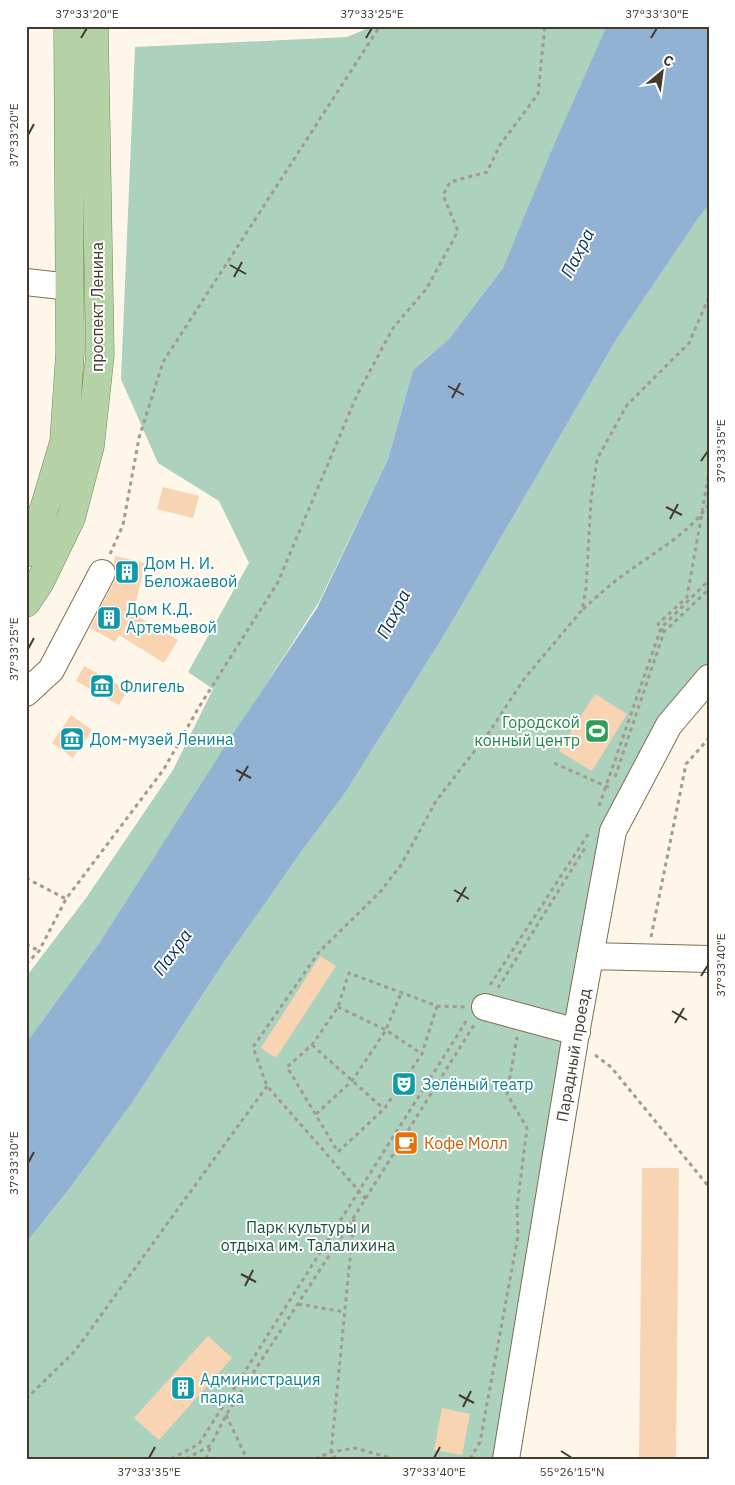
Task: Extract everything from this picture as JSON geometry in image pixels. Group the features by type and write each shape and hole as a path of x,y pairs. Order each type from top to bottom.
{"main road":[{"name":"проспект Ленина","path":"26,552 44,509 64,442 70,353 68,26"},
{"name":"проспект Ленина","path":"26,603 40,582 71,518 91,437 100,356 94,26"}],"street":[{"path":"26,282 70,287"},
{"path":"26,693 51,670 102,573"},
{"name":"Парадный проезд","path":"506,1459 576,1036 613,831 670,724 709,678"},
{"path":"590,956 709,959"},
{"path":"480,1007 520,1016 576,1036"}],"path":[{"path":"102,573 123,525 139,438 162,362 380,26"},
{"path":"26,964 39,951 66,899 164,769 199,706 278,582 357,395 393,328 427,288 458,231 443,195 450,182 487,172 500,145 538,94 544,26"},
{"path":"582,610 586,588 591,500 597,459 627,405 689,343 709,297"},
{"path":"692,605 688,598 709,473"},
{"path":"366,1199 267,1086 253,1047 318,952 338,935 381,891 401,865 436,801 490,731 524,678 582,610 624,574 668,544 703,513 709,504"},
{"path":"664,632 658,624 709,580"},
{"path":"608,797 664,632 709,589"},
{"path":"596,813 661,628"},
{"path":"647,958 686,764 709,738"},
{"path":"554,763 610,788"},
{"path":"206,1459 226,1415 366,1199 480,1007 590,831"},
{"path":"171,1459 200,1444 359,1191 596,831"},
{"path":"26,878 66,899"},
{"path":"26,944 39,951"},
{"path":"437,1006 422,1054 384,1109 338,1152 287,1067 312,1045 338,1007 349,973 437,1006 480,1007"},
{"path":"316,1114 352,1081 386,1030 401,993"},
{"path":"338,1007 386,1030 422,1054"},
{"path":"470,1459 480,1442 518,1236 517,1207 527,1128 508,1094 520,1016"},
{"path":"576,1036 611,1067 709,1187"},
{"path":"312,1045 384,1109"},
{"path":"26,1399 75,1352 267,1086"},
{"path":"336,1459 331,1452 354,1217"},
{"path":"298,1304 345,1312"},
{"path":"226,1415 247,1459"},
{"path":"186,1459 211,1445"},
{"path":"315,1459 331,1452 355,1448 394,1459"}],"green space":[{"path":"373,26 610,26 503,268 448,340 413,370 388,459 319,602 100,942 26,1043 26,977 86,898 173,770 213,689 188,672 249,563 219,501 158,463 121,379 135,47 347,37"},
{"name":"Парк культуры и отдыха им. Талалихина","path":"709,205 709,668 602,835 494,1459 26,1459 26,1243 70,1188 132,1103 224,962 345,793 446,632 616,340"}],"water":[{"name":"Пахра","path":"607,26 709,26 709,205 616,340 446,632 345,793 224,962 132,1103 70,1188 26,1243 26,1043 100,942 233,734 317,608 388,459 413,370 448,340 503,268 554,145"}],"building":[{"path":"163,487 199,496 193,518 157,509"},
{"path":"115,556 145,563 132,613 178,640 164,663 119,635 115,642 90,628 115,580 117,572 114,564"},
{"name":"Флигель","path":"84,666 128,690 119,705 76,681"},
{"path":"595,694 627,714 592,771 559,751"},
{"path":"71,715 92,730 73,758 52,743"},
{"path":"320,956 336,966 276,1058 261,1048"},
{"path":"642,1168 679,1168 676,1459 639,1459"},
{"name":"Администрация парка","path":"208,1336 232,1358 159,1440 134,1418"},
{"path":"442,1408 470,1414 462,1455 434,1450"}],"place":[{"name":"Дом Н. И. Беложаевой","path":"127,572"},
{"name":"Дом К.Д. Артемьевой","path":"109,618"},
{"name":"Флигель","path":"102,686"},
{"name":"Городской конный центр","path":"597,731"},
{"name":"Дом-музей Ленина","path":"72,739"},
{"name":"Зелёный театр","path":"404,1084"},
{"name":"Кофе Молл","path":"406,1143"},
{"name":"Администрация парка","path":"183,1388"}]}
